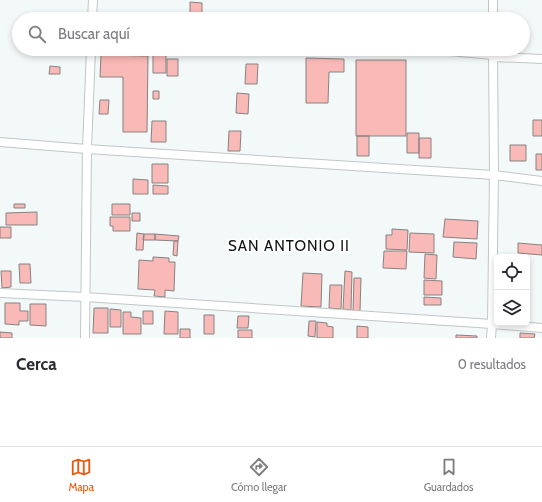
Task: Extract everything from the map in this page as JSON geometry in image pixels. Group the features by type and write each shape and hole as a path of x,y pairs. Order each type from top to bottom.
{"street":[{"path":"92,12 93,0"},
{"path":"493,0 493,12"},
{"path":"85,338 87,149 91,56"},
{"path":"491,338 494,175 493,56"},
{"path":"518,56 542,59"},
{"path":"0,142 494,175 542,181"},
{"path":"0,293 85,296 542,328"}],"building":[{"path":"190,2 202,3 202,12 190,12"},
{"path":"101,56 148,56 147,132 123,132 123,77 100,77"},
{"path":"153,56 166,56 166,73 153,73"},
{"path":"306,58 344,59 344,72 329,72 328,103 306,103"},
{"path":"167,59 178,59 178,76 167,76"},
{"path":"356,60 406,60 406,136 356,136"},
{"path":"246,64 258,64 257,84 245,84"},
{"path":"50,66 60,67 60,74 49,74"},
{"path":"153,91 159,91 159,99 153,99"},
{"path":"237,93 249,94 248,114 236,113"},
{"path":"100,100 109,100 108,114 99,114"},
{"path":"533,120 542,120 542,136 533,136"},
{"path":"152,121 166,121 166,142 151,142"},
{"path":"229,131 241,131 240,151 228,151"},
{"path":"407,133 419,133 419,153 407,153"},
{"path":"357,136 369,136 369,156 357,156"},
{"path":"419,138 431,138 431,158 419,158"},
{"path":"510,145 526,145 526,161 510,161"},
{"path":"536,154 542,154 542,170 536,170"},
{"path":"152,164 168,164 168,183 152,183"},
{"path":"133,179 148,180 148,194 133,194"},
{"path":"153,185 168,186 168,194 153,194"},
{"path":"14,204 25,204 25,208 14,208"},
{"path":"112,204 130,204 130,215 112,215"},
{"path":"37,212 37,225 6,225 6,213"},
{"path":"132,213 140,213 140,221 132,221"},
{"path":"110,217 130,217 130,231 113,231 113,226 110,226"},
{"path":"445,219 478,221 477,239 443,237"},
{"path":"0,227 11,227 11,238 0,238"},
{"path":"392,229 408,230 407,250 386,249 386,235 392,235"},
{"path":"137,233 144,234 143,250 136,250"},
{"path":"410,233 434,234 434,253 409,252"},
{"path":"144,234 155,234 155,240 143,240"},
{"path":"155,234 179,236 178,241 155,240"},
{"path":"174,241 178,241 177,256 173,255"},
{"path":"454,242 477,243 476,259 453,257"},
{"path":"518,243 542,245 542,255 518,253"},
{"path":"384,251 407,251 406,269 383,268"},
{"path":"425,254 437,255 436,279 424,278"},
{"path":"153,257 169,258 169,262 175,262 174,291 165,290 165,297 154,296 155,290 138,289 139,260 153,261"},
{"path":"19,264 30,264 31,283 20,283"},
{"path":"1,271 11,271 11,287 2,288"},
{"path":"345,271 352,272 351,310 343,309"},
{"path":"303,273 322,274 321,307 301,306"},
{"path":"354,278 361,278 360,311 353,311"},
{"path":"424,280 442,281 442,295 424,295"},
{"path":"330,285 342,285 341,309 329,308"},
{"path":"424,297 441,298 441,305 424,305"},
{"path":"5,303 20,303 20,311 28,311 28,321 19,321 19,325 5,324"},
{"path":"30,304 46,304 46,326 30,325"},
{"path":"94,308 108,308 108,333 93,333"},
{"path":"110,309 121,310 121,327 110,327"},
{"path":"143,311 153,311 153,324 143,324"},
{"path":"165,311 178,312 178,334 164,334"},
{"path":"123,312 131,312 131,317 141,318 141,334 123,334"},
{"path":"204,315 214,315 214,334 204,334"},
{"path":"238,316 249,316 248,328 237,328"},
{"path":"309,321 316,321 315,337 308,336"},
{"path":"317,322 327,323 327,326 333,327 333,338 317,338"},
{"path":"357,326 368,327 368,338 357,338"},
{"path":"180,329 190,329 190,338 180,338"},
{"path":"238,330 252,330 252,338 238,338"},
{"path":"0,332 12,333 12,338 0,338"},
{"path":"520,333 535,334 534,338 520,338"},
{"path":"456,335 477,336 477,338 456,338"}],"district":[{"name":"SAN ANTONIO II","path":"289,246"}]}
